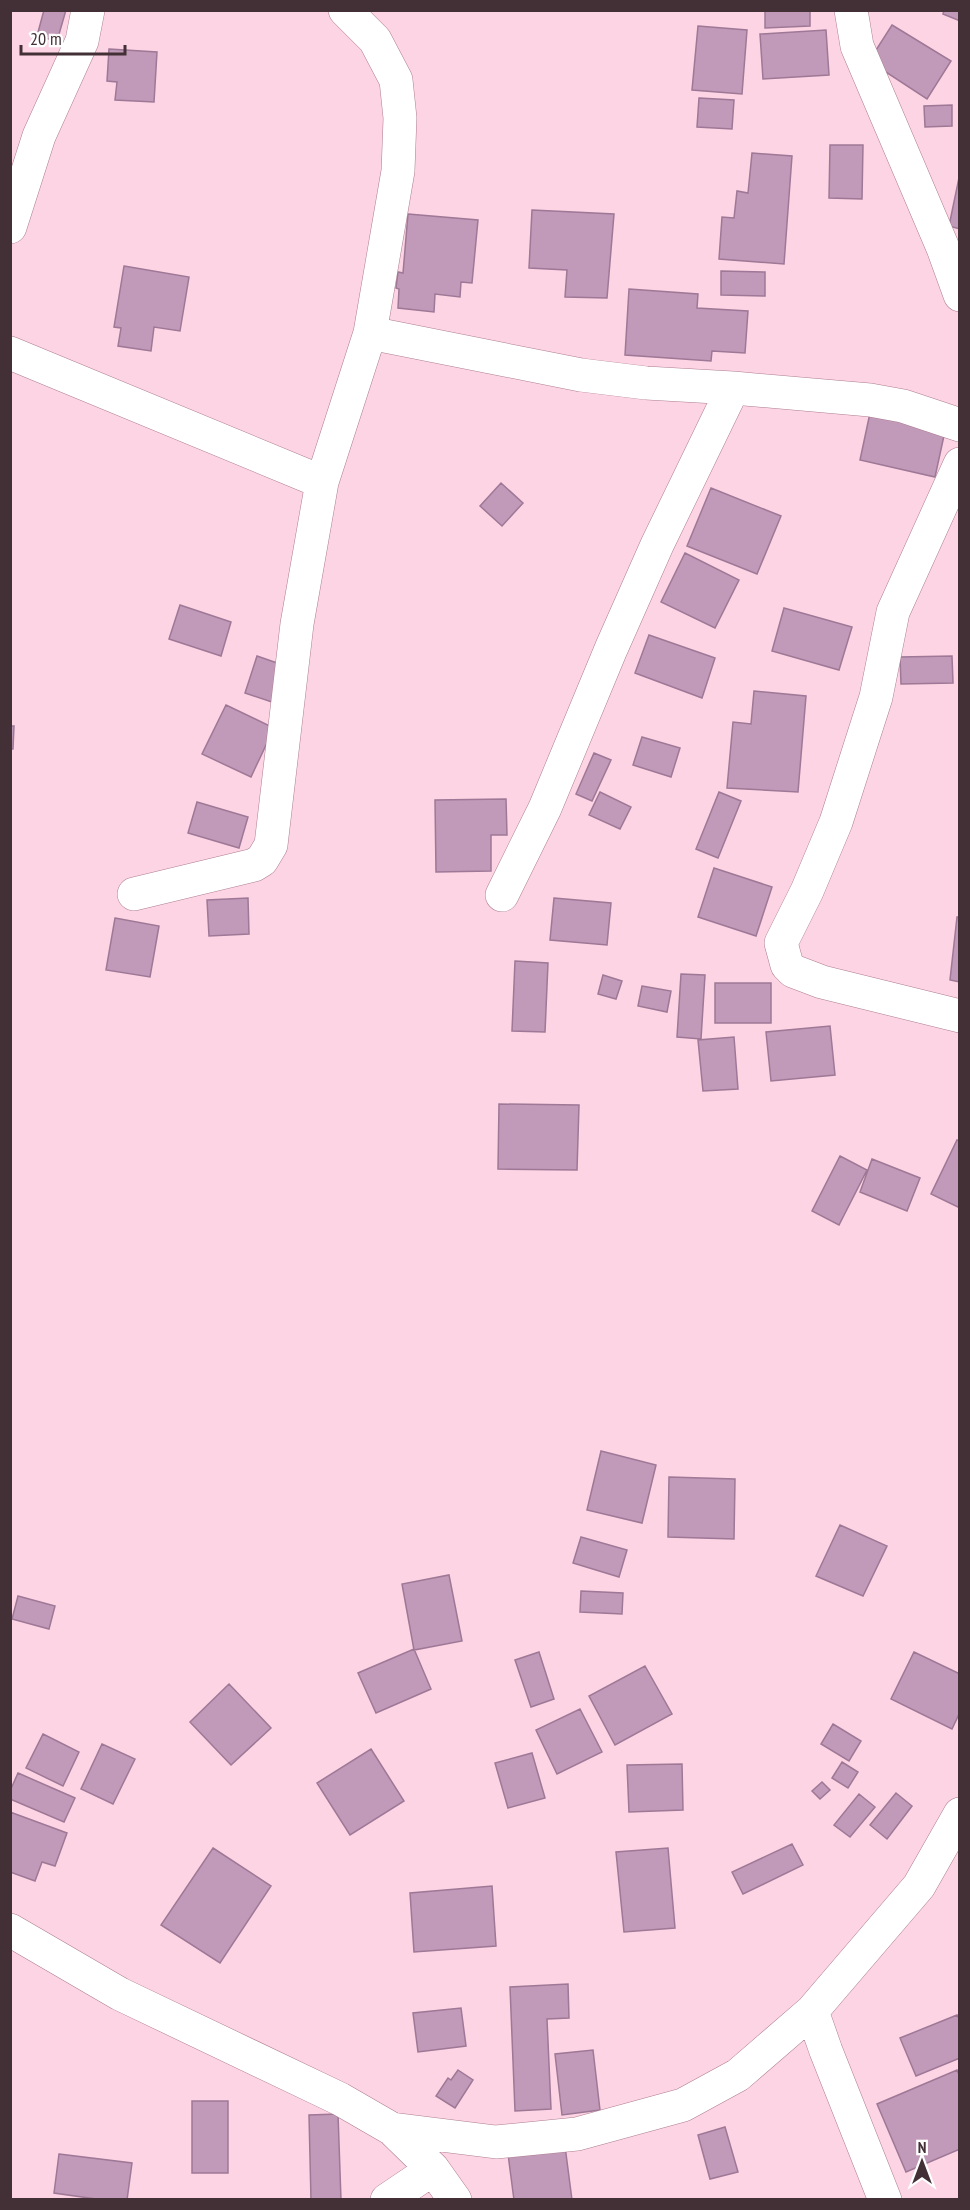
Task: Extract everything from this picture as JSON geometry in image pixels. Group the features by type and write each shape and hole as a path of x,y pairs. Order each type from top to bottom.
{"street":[{"path":"10,227 39,136 82,41 88,10"},
{"path":"134,894 254,865 268,853 273,834 297,624 322,482 370,333 398,171 400,118 396,80 375,40 345,10"},
{"path":"851,10 857,46 943,248 960,295"},
{"path":"370,333 581,375 646,384 733,388 870,400 903,406 960,425"},
{"path":"10,353 322,482"},
{"path":"502,895 545,808 657,545 733,388"},
{"path":"960,464 893,612 876,697 836,822 807,891 781,943 787,965 793,971 822,982 960,1016"},
{"path":"392,2129 496,2142 577,2134 683,2105 738,2075 812,2011 919,1886 960,1814"},
{"path":"10,1929 120,1994 339,2099 392,2129 433,2169 455,2199"},
{"path":"812,2011 885,2199"},
{"path":"387,2199 433,2169"}],"building":[{"path":"44,10 66,10 57,41 37,36"},
{"path":"765,10 810,10 810,26 765,28"},
{"path":"944,10 960,10 960,21 943,14"},
{"path":"892,25 951,61 927,99 869,61"},
{"path":"698,26 747,30 742,94 692,90"},
{"path":"826,30 829,75 763,79 760,34"},
{"path":"109,49 157,52 154,102 115,100 117,82 107,81"},
{"path":"699,98 734,100 732,129 697,127"},
{"path":"952,105 952,126 925,127 924,106"},
{"path":"830,145 863,145 862,199 829,198"},
{"path":"752,153 792,156 784,264 719,259 722,217 734,218 737,191 748,193"},
{"path":"960,173 960,229 949,226"},
{"path":"532,210 614,214 607,298 565,297 567,270 529,268"},
{"path":"408,214 478,220 472,283 461,282 460,297 435,294 434,312 398,308 399,289 396,288 398,272 403,273"},
{"path":"124,266 189,277 180,331 154,327 151,351 118,346 121,328 114,327"},
{"path":"721,271 765,272 765,296 721,295"},
{"path":"629,289 698,294 697,308 748,311 745,353 712,351 711,361 625,355"},
{"path":"870,413 945,431 935,477 860,460"},
{"path":"501,483 523,503 502,526 480,506"},
{"path":"711,488 781,516 757,574 687,546"},
{"path":"685,553 739,580 715,628 661,602"},
{"path":"180,605 231,622 221,656 169,639"},
{"path":"784,608 852,627 839,670 772,651"},
{"path":"649,635 715,658 702,698 635,673"},
{"path":"257,656 283,665 272,702 245,693"},
{"path":"952,656 953,683 901,684 900,657"},
{"path":"754,691 806,696 798,792 727,788 733,722 751,724"},
{"path":"226,705 274,728 251,777 202,754"},
{"path":"10,726 14,726 13,749 10,749"},
{"path":"642,737 680,748 671,777 633,765"},
{"path":"594,753 611,760 592,801 576,794"},
{"path":"600,792 631,807 620,829 589,815"},
{"path":"719,792 741,801 718,858 696,849"},
{"path":"506,799 507,835 491,835 491,871 436,872 435,800"},
{"path":"197,802 248,817 239,848 188,833"},
{"path":"714,868 772,887 756,936 698,917"},
{"path":"248,898 249,934 209,936 207,900"},
{"path":"554,898 611,903 607,945 550,940"},
{"path":"957,917 960,917 960,982 950,980"},
{"path":"115,918 159,926 150,977 106,970"},
{"path":"515,961 548,963 545,1032 512,1031"},
{"path":"681,974 705,975 701,1039 677,1037"},
{"path":"603,975 622,981 616,999 598,994"},
{"path":"715,983 771,983 771,1023 715,1023"},
{"path":"642,986 671,991 667,1012 638,1006"},
{"path":"830,1026 835,1075 771,1081 766,1032"},
{"path":"734,1037 738,1089 703,1091 698,1040"},
{"path":"499,1104 579,1105 577,1170 498,1169"},
{"path":"957,1140 960,1141 960,1208 931,1194"},
{"path":"840,1156 867,1170 839,1225 812,1211"},
{"path":"872,1159 920,1178 907,1211 860,1192"},
{"path":"601,1451 656,1465 642,1523 587,1510"},
{"path":"669,1477 735,1479 734,1539 668,1537"},
{"path":"840,1525 887,1546 863,1596 816,1576"},
{"path":"581,1537 627,1550 619,1577 573,1563"},
{"path":"449,1575 462,1641 414,1650 402,1584"},
{"path":"581,1591 623,1593 622,1614 580,1612"},
{"path":"18,1596 55,1606 49,1629 12,1619"},
{"path":"414,1649 431,1689 376,1713 358,1673"},
{"path":"539,1652 554,1699 531,1707 515,1660"},
{"path":"914,1652 960,1674 960,1712 952,1729 891,1699"},
{"path":"645,1666 672,1714 615,1745 589,1696"},
{"path":"229,1684 271,1728 231,1765 190,1722"},
{"path":"580,1709 602,1752 557,1774 536,1730"},
{"path":"833,1724 861,1741 849,1761 821,1744"},
{"path":"43,1734 79,1752 63,1786 26,1768"},
{"path":"102,1744 135,1759 113,1804 81,1789"},
{"path":"371,1749 404,1801 350,1835 317,1783"},
{"path":"532,1753 545,1798 508,1808 495,1763"},
{"path":"842,1762 858,1772 848,1788 832,1778"},
{"path":"682,1764 683,1810 629,1812 627,1765"},
{"path":"18,1773 75,1798 64,1822 10,1799 10,1791"},
{"path":"822,1782 830,1790 820,1799 812,1791"},
{"path":"896,1793 912,1806 887,1839 870,1825"},
{"path":"859,1794 875,1807 850,1837 834,1825"},
{"path":"10,1812 67,1833 55,1866 42,1862 35,1881 10,1872"},
{"path":"792,1844 803,1865 743,1894 732,1872"},
{"path":"213,1848 271,1886 220,1963 161,1925"},
{"path":"668,1848 675,1928 624,1932 616,1852"},
{"path":"492,1886 496,1946 414,1952 410,1893"},
{"path":"568,1984 569,2018 547,2019 551,2109 515,2111 510,1987"},
{"path":"461,2008 466,2046 418,2052 413,2013"},
{"path":"957,2015 960,2020 960,2058 916,2076 900,2038"},
{"path":"593,2050 600,2110 562,2115 555,2054"},
{"path":"458,2070 473,2080 455,2108 436,2096 448,2078 451,2080"},
{"path":"957,2070 960,2077 960,2149 906,2172 877,2104"},
{"path":"192,2101 228,2101 228,2173 192,2173"},
{"path":"338,2114 341,2200 311,2200 309,2115"},
{"path":"725,2127 738,2172 710,2179 698,2135"},
{"path":"565,2146 572,2200 514,2200 508,2154"},
{"path":"59,2154 132,2163 127,2200 103,2200 54,2193"}]}
